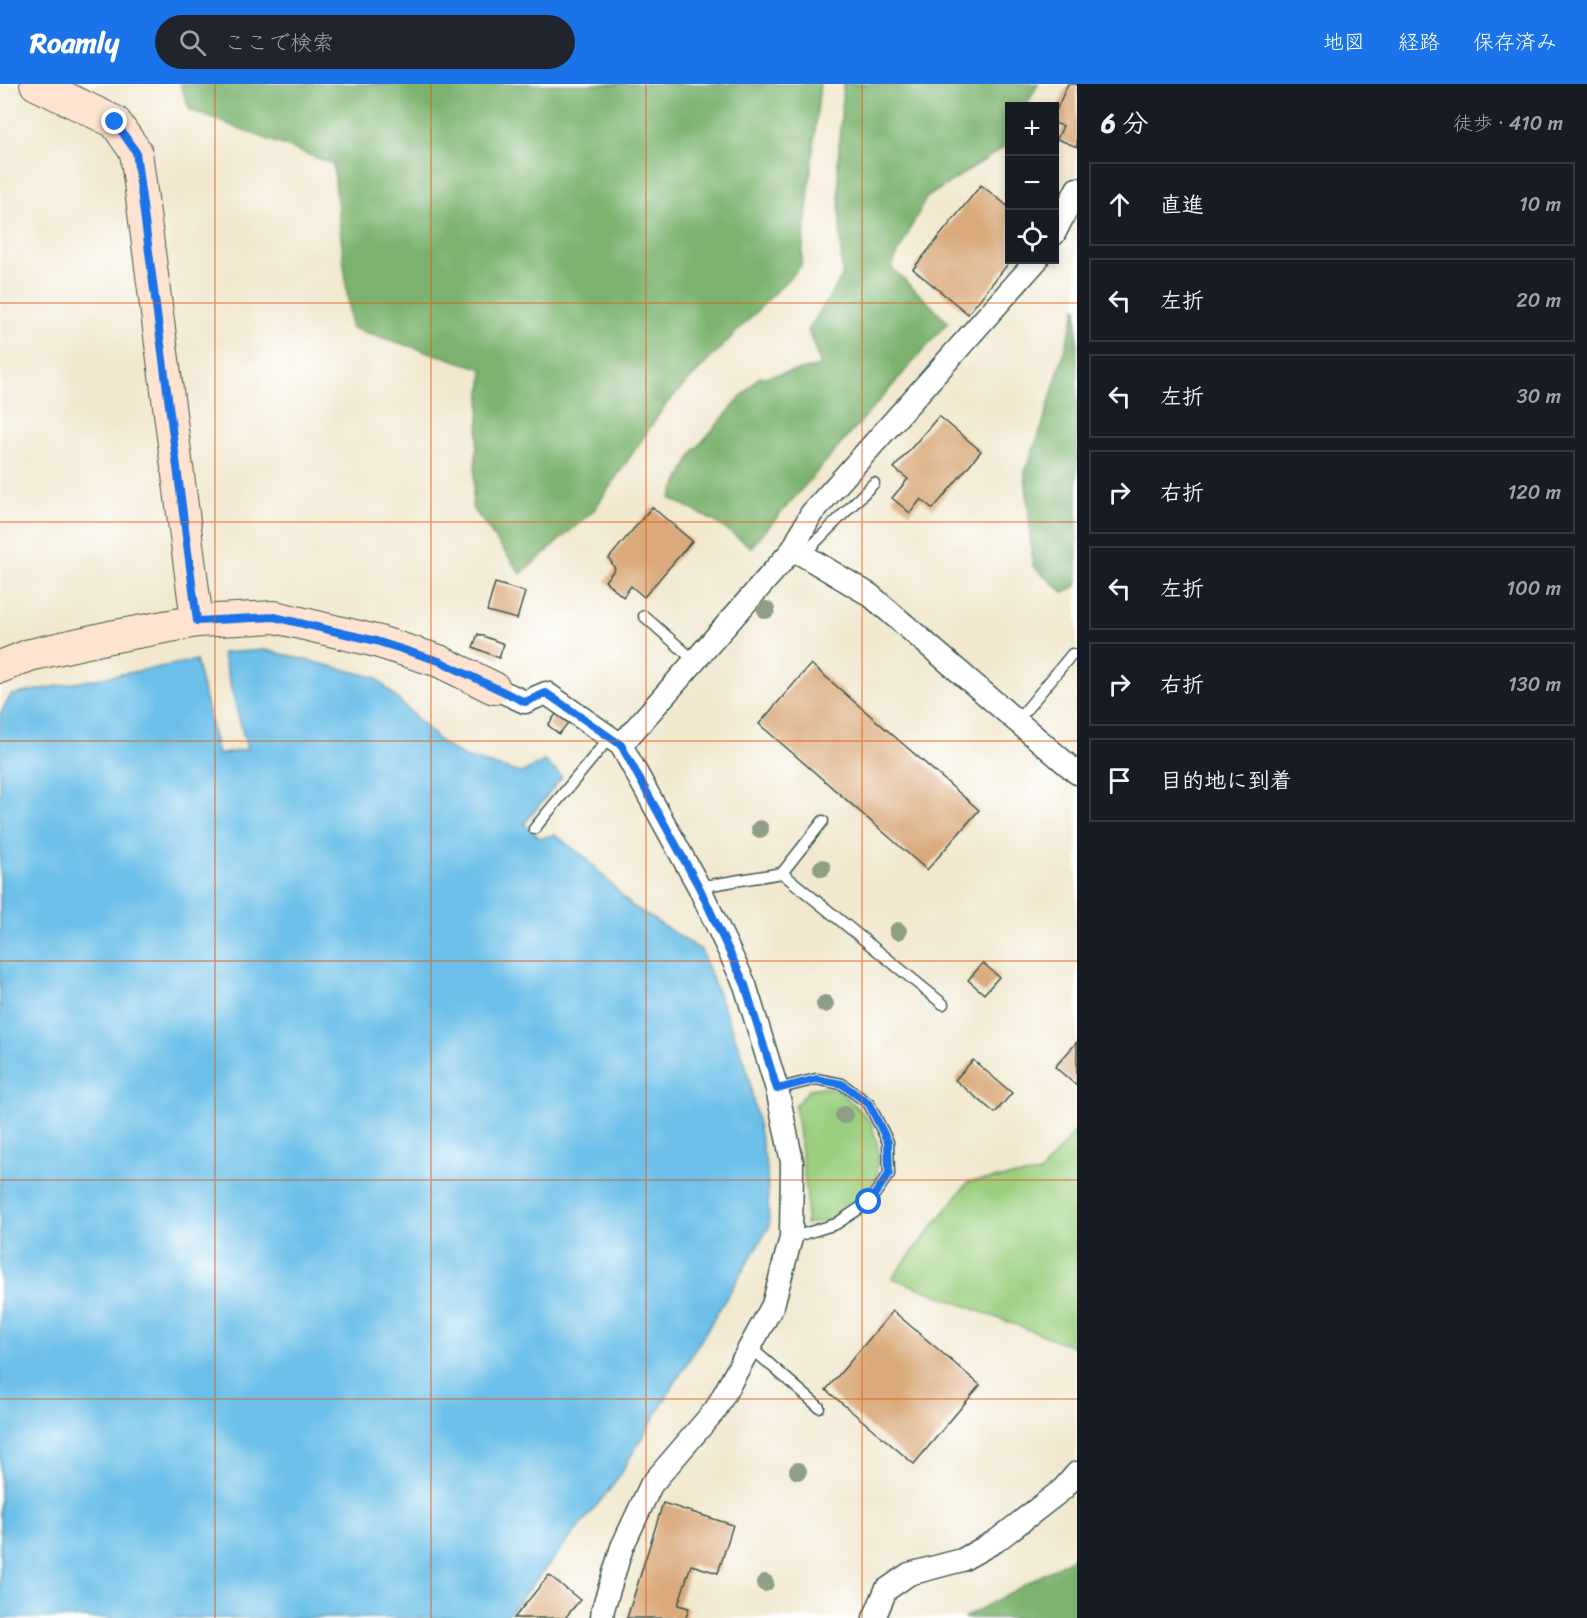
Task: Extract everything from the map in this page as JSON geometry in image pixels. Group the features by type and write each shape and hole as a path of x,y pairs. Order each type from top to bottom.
{"street":[{"path":"36,84 115,122 136,152 197,621"},
{"path":"1059,224 1077,189"},
{"path":"616,741 798,552 811,514 1033,264"},
{"path":"798,552 870,595 1077,773"},
{"path":"0,667 30,655 197,621 274,617 376,641 439,661 525,702 546,693 616,741 699,887 745,985 777,1089 792,1162 791,1238 773,1305 716,1409 651,1485 622,1547 600,1615"},
{"path":"874,1618 886,1590 909,1574 962,1560 996,1541 1063,1489 1077,1473"}],"lane":[{"path":"798,552 874,483"},
{"path":"644,616 695,661"},
{"path":"1017,721 1072,654"},
{"path":"534,829 616,741"},
{"path":"699,887 782,873 823,820"},
{"path":"782,873 943,1004"},
{"path":"777,1089 816,1079 842,1084 869,1104 888,1142 889,1174 869,1202 836,1224 791,1238"},
{"path":"750,1347 819,1407"}],"green space":[{"path":"180,84 820,84 801,266 666,404 594,510 521,574 472,507 483,369 351,328 333,164 190,110"},
{"path":"843,84 1038,84 1028,102 1005,102 1005,147 926,198 891,267 948,322 751,547 714,521 670,498 694,451 758,378 821,366 808,330 842,277 838,163"},
{"path":"1077,307 1077,585 1064,593 1033,566 1025,471 1042,427"},
{"path":"822,1087 840,1091 871,1122 878,1147 877,1177 863,1196 827,1221 806,1224 807,1196 795,1106 810,1089"},
{"path":"1077,1129 1077,1348 892,1278 968,1182 1040,1173"},
{"path":"1077,1556 1077,1618 964,1618"}],"water":[{"path":"265,650 375,677 444,745 465,757 521,773 544,761 562,777 524,824 540,838 555,835 586,858 631,905 701,950 746,1065 767,1169 769,1227 614,1484 505,1618 0,1618 0,714 11,695 196,660 218,755 247,749 222,653"}],"building":[{"path":"1068,84 1077,84 1077,147 1059,140 1063,126 1059,125 1059,104"},
{"path":"981,185 1005,204 1005,264 1008,264 968,314 913,269"},
{"path":"939,416 981,451 933,509 921,499 910,513 892,498 908,479 894,468"},
{"path":"652,507 692,541 644,597 631,586 623,597 605,581 615,569 609,558"},
{"path":"495,583 525,592 517,619 487,611"},
{"path":"478,634 504,644 499,658 473,647"},
{"path":"811,664 979,810 927,870 759,724"},
{"path":"556,714 568,723 559,734 548,725"},
{"path":"983,963 999,977 984,994 968,980"},
{"path":"1077,1042 1077,1086 1055,1067"},
{"path":"973,1060 1012,1093 995,1113 955,1080"},
{"path":"893,1311 980,1385 914,1464 826,1390"},
{"path":"663,1503 733,1525 718,1573 691,1565 678,1605 689,1608 686,1618 627,1618"},
{"path":"549,1575 580,1600 565,1618 514,1618"}],"route":[{"path":"115,122 136,152 197,621 274,617 376,641 439,661 525,702 546,693 621,745 699,887 745,985 777,1089 816,1079 842,1084 869,1104 888,1142 889,1174 869,1202"}]}
